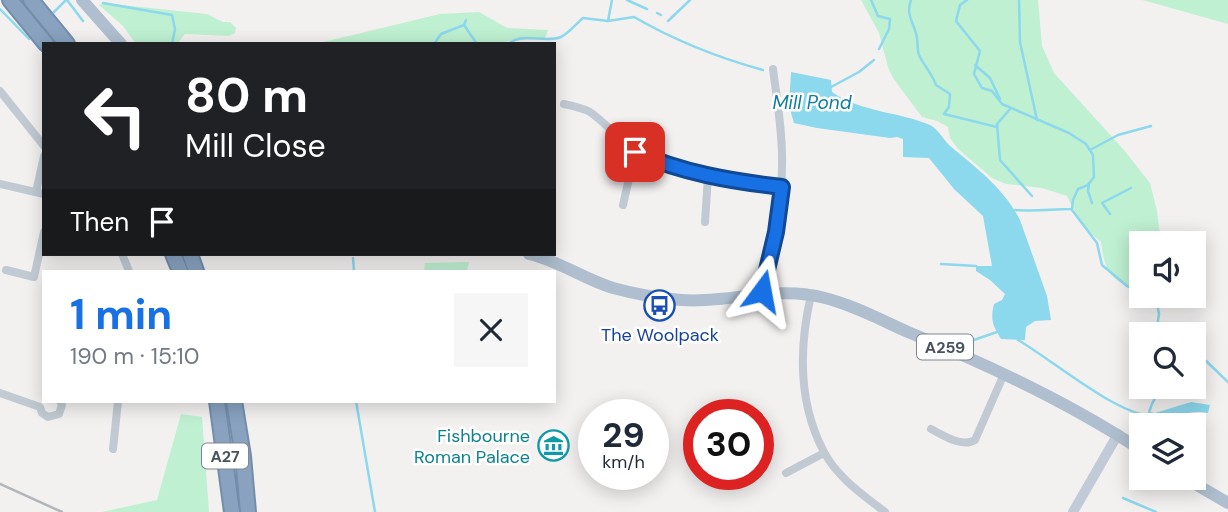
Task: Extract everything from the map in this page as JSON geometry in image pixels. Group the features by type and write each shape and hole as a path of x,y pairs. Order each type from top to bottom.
{"highway":[{"path":"10,0 44,42"},
{"path":"31,0 65,42"},
{"name":"A27","path":"217,403 232,512"},
{"name":"A27","path":"234,403 248,512"}],"main road":[{"path":"82,0 119,42"},
{"name":"A259","path":"535,256 612,288 673,300 811,295 850,307 1004,374 1086,415 1129,442"},
{"path":"1206,490 1228,503"}],"street":[{"path":"762,295 776,232 782,187 781,138 773,69"},
{"path":"0,91 42,144"},
{"path":"564,103 588,111 635,152 685,171 782,187"},
{"path":"623,205 635,152"},
{"path":"0,184 40,193 42,174"},
{"path":"705,222 708,176"},
{"path":"6,270 34,276 42,241"},
{"path":"811,295 803,341 804,395 824,453 856,490 885,512"},
{"path":"931,429 963,443 975,440 1004,374"},
{"path":"0,393 42,403 45,415 54,417 61,409 60,403"},
{"path":"113,449 118,403"},
{"path":"1073,512 1118,435"},
{"path":"786,473 824,453"}],"green space":[{"path":"861,0 1038,0 1042,46 1054,73 1124,150 1150,183 1160,231 1129,231 1129,287 1112,275 1105,262 1101,242 1081,221 1067,196 1042,188 1006,184 992,178 958,149 950,138 948,127 922,117 893,78 879,33"},
{"path":"1142,0 1228,0 1228,24 1146,1"},
{"path":"103,3 207,14 223,22 230,22 236,28 235,33 229,36 185,34 179,42 135,42 123,26 99,5"},
{"path":"479,12 507,28 548,30 545,38 503,42 323,42 440,14"},
{"path":"469,262 467,270 424,270 425,263"},
{"path":"181,414 202,417 209,512 102,512 157,500"}],"water":[{"name":"Mill Pond","path":"791,72 831,80 832,92 855,104 930,125 988,179 1006,198 1020,220 1047,296 1051,320 1035,321 1026,327 1025,340 1001,339 994,326 992,314 994,304 1002,300 1005,294 976,271 976,266 992,266 983,216 954,189 929,158 903,157 903,139 794,123 789,106"},
{"path":"1191,402 1210,405 1208,413 1155,413"}],"waterway":[{"path":"54,12 66,0"},
{"path":"67,0 83,21"},
{"path":"608,21 612,0"},
{"path":"627,0 647,9"},
{"path":"668,21 690,0"},
{"path":"871,0 878,16 890,19 889,29 879,49"},
{"path":"911,0 910,15 919,55 936,85 950,94 949,107 944,114 997,127"},
{"path":"967,0 960,5 956,21 980,51 974,74 982,88 992,91 1002,104 1069,133 1086,144 1093,155 1094,177 1088,185 1078,189 1072,209 1015,210"},
{"path":"1019,0 1020,42 1037,120"},
{"path":"103,3 172,15 175,29 172,42"},
{"path":"0,9 29,39"},
{"path":"657,13 661,15"},
{"path":"512,42 520,38 561,37 583,18 608,21 634,17 697,48 763,70"},
{"path":"435,42 441,34 464,25 466,20"},
{"path":"464,25 476,42"},
{"path":"831,87 859,72 874,60"},
{"path":"975,65 990,78 1000,99"},
{"path":"1011,108 997,124 1000,160 1032,196"},
{"path":"1090,150 1118,135 1151,126"},
{"path":"1089,183 1088,191 1092,203"},
{"path":"1110,214 1102,203 1131,188"},
{"path":"1072,210 1097,243 1102,265 1129,287"},
{"path":"353,258 354,270"},
{"path":"941,264 976,266"},
{"path":"1158,308 1158,322"},
{"path":"965,343 997,332"},
{"path":"1018,340 1101,396 1136,413"},
{"path":"1206,361 1228,382"},
{"path":"1150,413 1155,399"},
{"path":"356,403 375,512"},
{"path":"1123,498 1156,512"}],"railway":[{"path":"0,484 62,512"}],"place":[{"name":"The Woolpack","path":"660,305"},
{"name":"Fishbourne Roman Palace","path":"553,446"}],"route":[{"path":"635,152 685,171 782,187 776,232 762,291"}]}
